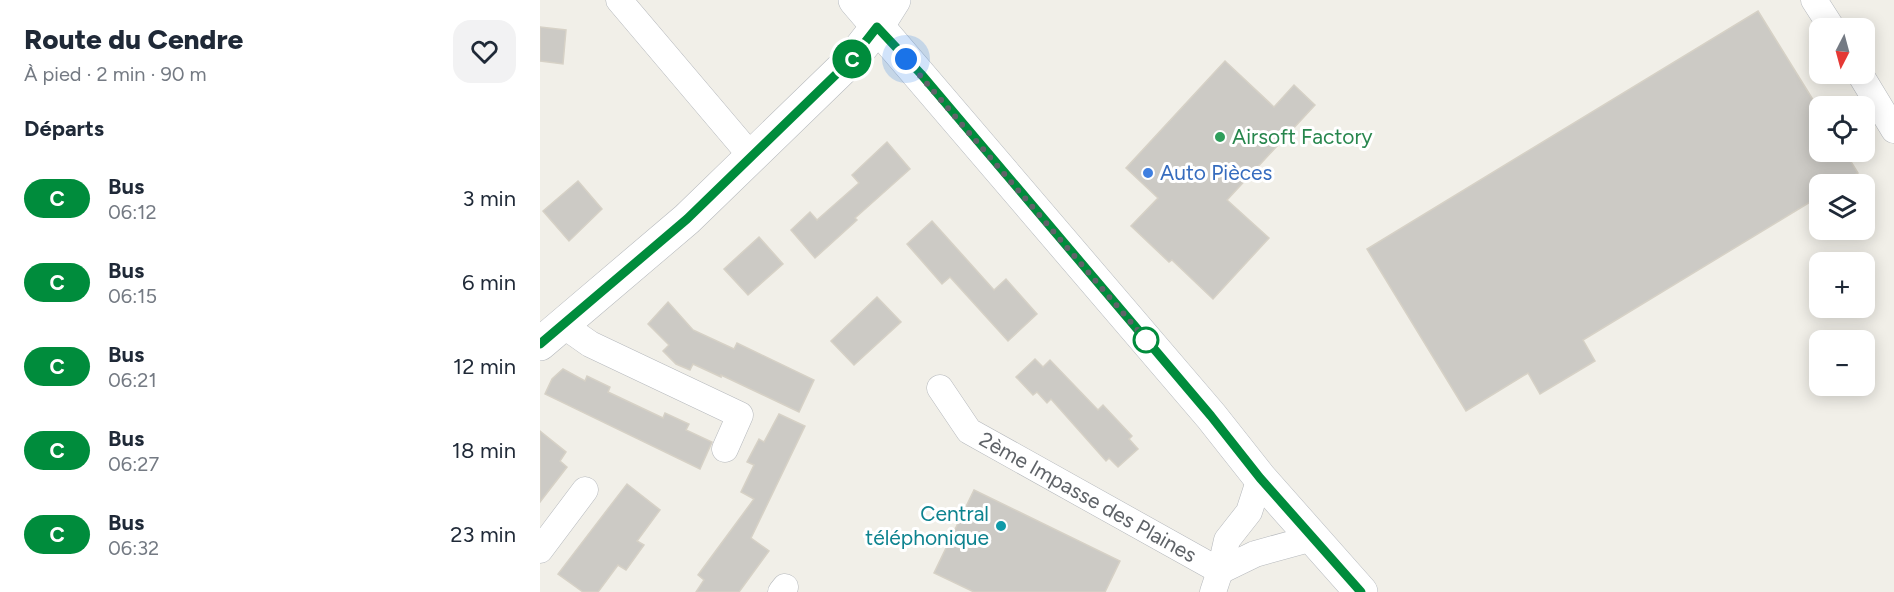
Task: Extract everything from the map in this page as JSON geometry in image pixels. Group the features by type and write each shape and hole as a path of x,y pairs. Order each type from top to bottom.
{"main road":[{"path":"855,0 921,74 1211,416 1260,478 1361,592"},
{"path":"551,335 687,219 752,157 852,59 877,27 894,0"}],"street":[{"path":"619,0 752,157"},
{"path":"1814,0 1826,18"},
{"path":"1866,84 1894,130"},
{"path":"551,335 590,344 740,415 725,448"},
{"name":"2ème Impasse des Plaines","path":"940,388 969,431 1216,582"},
{"path":"1216,582 1227,540 1250,512 1260,478"},
{"path":"540,550 585,490"},
{"path":"1216,582 1255,554 1313,538"}],"building":[{"path":"1758,11 1811,96 1809,162 1851,162 1858,173 1809,174 1809,203 1583,340 1595,361 1540,394 1528,373 1466,411 1367,249"},
{"path":"540,27 566,30 563,64 540,61"},
{"name":"Airsoft Factory","path":"1225,61 1274,107 1294,85 1315,105 1227,200 1269,238 1213,299 1172,260 1169,262 1131,226 1158,198 1126,168"},
{"path":"887,142 910,169 855,218 857,220 815,258 791,230 810,212 817,220 859,183 852,175"},
{"path":"578,181 602,209 569,241 543,211"},
{"path":"932,221 994,290 1006,279 1037,314 1008,341 950,277 942,284 907,244"},
{"path":"759,237 783,264 748,295 724,269"},
{"path":"877,297 901,322 854,365 831,341"},
{"path":"668,302 693,330 734,349 737,343 814,380 799,412 693,364 690,370 676,364 663,351 669,345 648,324"},
{"path":"1035,359 1043,367 1050,360 1098,410 1103,405 1132,436 1129,439 1138,449 1118,467 1109,458 1106,461 1051,399 1047,403 1037,392 1033,395 1016,377"},
{"path":"563,369 585,381 587,376 610,387 608,392 663,418 665,413 689,424 686,430 712,442 700,469 545,394 552,379"},
{"path":"779,414 805,426 751,538 769,551 739,592 696,592 704,580 698,575 754,499 741,492 754,465 747,462 759,439 764,442"},
{"path":"540,431 566,452 560,461 567,467 540,502"},
{"path":"627,484 660,510 637,541 644,545 626,570 618,565 598,592 583,592 558,574"},
{"name":"Central téléphonique","path":"974,490 1120,561 1105,592 974,592 934,573"}],"bus line":[{"name":"C","path":"540,344 687,219 852,59 877,27 921,74 1211,416 1260,478 1361,592"}],"place":[{"name":"Airsoft Factory","path":"1220,137"},
{"name":"Auto Pièces","path":"1148,173"},
{"name":"Central téléphonique","path":"1001,526"}],"route":[{"path":"906,59 1146,340"}]}
